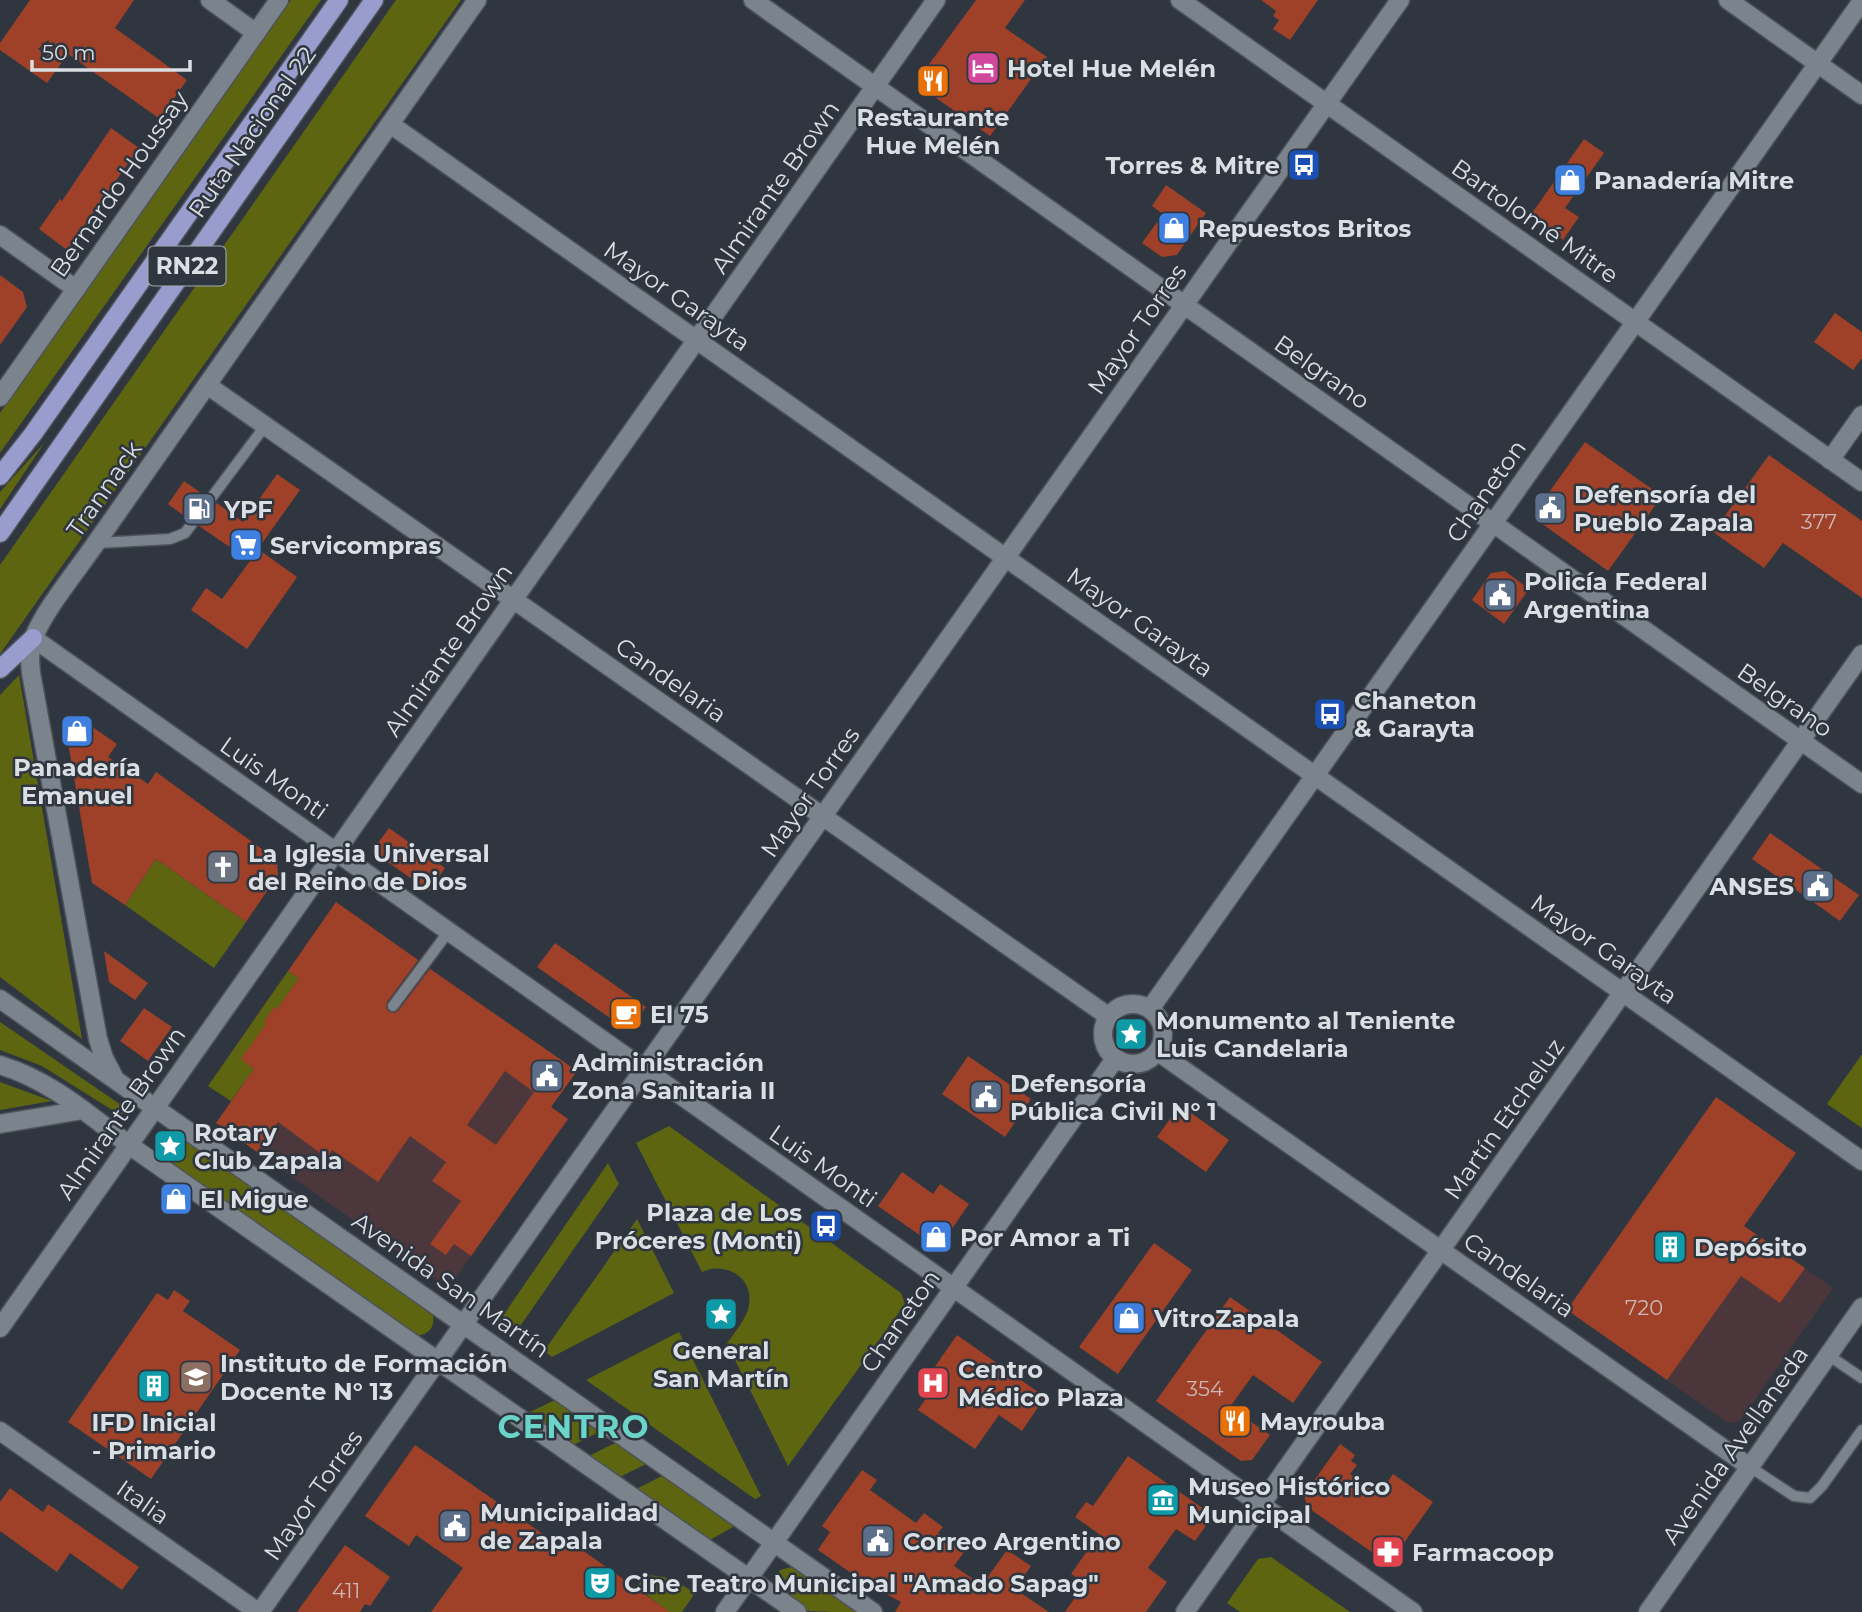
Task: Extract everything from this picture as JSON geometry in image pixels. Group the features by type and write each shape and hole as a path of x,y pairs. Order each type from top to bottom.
{"main road":[{"name":"Ruta Nacional 22","path":"0,476 49,411 339,0"},
{"name":"Ruta Nacional 22","path":"0,533 374,0"},
{"path":"0,669 33,638"}],"street":[{"path":"209,0 256,33"},
{"name":"Bernardo Houssay","path":"0,397 279,0"},
{"name":"Trannack","path":"115,1079 98,1039 31,673 33,638 96,543 477,0"},
{"name":"Belgrano","path":"753,0 1862,784"},
{"name":"Almirante Brown","path":"0,1328 936,0"},
{"name":"Bartolomé Mitre","path":"1180,0 1862,482"},
{"name":"Mayor Torres","path":"259,1612 1400,0"},
{"path":"1728,0 1862,95"},
{"name":"Chaneton","path":"1150,1009 1862,1"},
{"name":"Mayor Garayta","path":"390,124 1862,1161"},
{"path":"0,235 76,289"},
{"name":"Candelaria","path":"207,384 1108,1016"},
{"path":"1830,460 1862,415"},
{"name":"Luis Monti","path":"33,638 1413,1612"},
{"name":"Martín Etcheluz","path":"1185,1612 1862,654"},
{"name":"Avenida San Martín","path":"0,999 873,1612"},
{"path":"1123,1005 1142,1005 1150,1009 1161,1024 1163,1033 1157,1052 1143,1063 1133,1064 1115,1059 1104,1044 1102,1034 1108,1016 1123,1005"},
{"name":"Candelaria","path":"1157,1052 1750,1467"},
{"name":"Chaneton","path":"725,1612 1115,1059"},
{"path":"0,1065 39,1079 129,1145 797,1612"},
{"path":"0,1124 83,1110"},
{"name":"Avenida Avellaneda","path":"1648,1612 1862,1307"},
{"name":"Italia","path":"0,1431 259,1612"}],"lane":[{"path":"96,543 180,537 189,530 265,426"},
{"path":"393,1006 449,931"},
{"path":"1828,1355 1862,1378"},
{"path":"1750,1467 1794,1496 1810,1498 1822,1486 1862,1430"}],"shaded area":[{"path":"336,902 577,1071 551,1107 568,1119 456,1278 440,1282 216,1123 231,1101 208,1086"},
{"path":"1641,1205 1720,1260 1744,1226 1833,1288 1740,1421 1728,1423 1567,1310"}],"green space":[{"path":"291,0 321,0 0,453 0,413"},
{"path":"396,0 461,0 0,654 0,565"},
{"path":"45,442 0,509 0,492"},
{"path":"19,675 82,1039 0,977 0,695"},
{"path":"156,859 246,922 214,968 125,905"},
{"path":"288,971 299,978 264,1022 266,1024 242,1059 254,1069 231,1101 208,1086"},
{"path":"0,1022 124,1107 126,1113 120,1115 42,1066 0,1050"},
{"path":"1862,1054 1862,1128 1827,1104"},
{"path":"0,1082 52,1101 0,1110"},
{"path":"669,1126 901,1293 905,1304 788,1466 727,1344 748,1310 747,1286 742,1279 728,1270 711,1269 702,1272 636,1143"},
{"path":"166,1133 177,1133 431,1310 431,1329 424,1334 413,1335 159,1156 158,1143"},
{"path":"608,1163 619,1184 516,1332 500,1320"},
{"path":"637,1219 674,1293 552,1357 544,1351"},
{"path":"679,1332 761,1496 755,1499 586,1380"},
{"path":"559,1398 603,1430 571,1446 526,1414"},
{"path":"619,1441 650,1462 618,1478 587,1457"},
{"path":"666,1474 738,1524 708,1541 634,1490"},
{"path":"1271,1557 1350,1612 1240,1612 1227,1603 1258,1559"},
{"path":"796,1566 863,1612 806,1611 794,1604 782,1595 777,1577 780,1570"},
{"path":"646,1576 666,1578 695,1593 682,1612 662,1612 664,1608 636,1587"}],"building":[{"path":"30,0 134,0 115,28 187,80 160,119 68,54 47,83 0,50 0,43"},
{"name":"Hotel Hue Melén","path":"976,0 1025,0 1005,28 1047,57 990,136 922,88 919,78"},
{"path":"1261,0 1318,0 1290,40 1273,29 1279,20 1273,16 1276,11"},
{"path":"111,128 139,148 67,250 39,229 60,199 62,201"},
{"name":"Panadería Mitre","path":"1584,139 1604,153 1565,208 1579,217 1563,240 1530,216"},
{"name":"Repuestos Britos","path":"1166,185 1206,213 1177,255 1162,257 1142,243 1163,214 1152,206"},
{"path":"0,275 23,292 27,307 0,345"},
{"path":"1835,313 1862,332 1862,358 1853,370 1814,342"},
{"path":"1585,442 1662,496 1608,571 1541,523 1537,509"},
{"path":"1769,455 1862,521 1862,598 1783,543 1764,568 1713,532"},
{"path":"277,474 300,490 258,549 297,577 247,649 191,610 206,588 222,599 250,561 199,526 217,503 243,522"},
{"path":"184,481 204,495 187,518 168,504"},
{"name":"Policía Federal Argentina","path":"1505,571 1529,589 1504,624 1472,600 1491,573"},
{"path":"78,717 117,744 108,757 148,784 156,772 277,860 278,875 246,922 156,859 125,905 92,883 65,725"},
{"path":"389,828 445,868 429,891 372,851"},
{"name":"ANSES","path":"1770,833 1859,895 1840,921 1752,859"},
{"path":"336,902 418,960 387,1002 386,1008 389,1012 395,1013 399,1010 430,969 577,1071 551,1107 568,1119 471,1256 454,1244 446,1255 430,1244 461,1201 432,1181 446,1162 410,1136 378,1182 332,1150 327,1158 278,1122 257,1152 216,1123 254,1069 241,1059 266,1024 264,1022 274,1007 277,1009 299,978 288,971","holes":["505,1071 534,1092 496,1145 467,1125"]},
{"path":"555,943 646,1007 635,1022 620,1025 537,967"},
{"path":"104,951 148,983 135,1000 109,982"},
{"path":"144,1008 172,1027 148,1061 120,1041"},
{"name":"Defensoría Pública Civil N° 1","path":"968,1056 1031,1099 1005,1137 942,1094"},
{"path":"1716,1097 1796,1153 1744,1226 1805,1268 1780,1303 1741,1276 1667,1380 1567,1310"},
{"path":"1180,1105 1229,1140 1206,1172 1157,1137"},
{"path":"902,1172 933,1194 940,1184 969,1204 943,1242 931,1243 878,1206"},
{"name":"VitroZapala","path":"1154,1243 1192,1270 1118,1374 1079,1347"},
{"name":"IFD Inicial - Primario","path":"174,1290 190,1301 183,1311 240,1350 151,1479 68,1422 157,1293 168,1300"},
{"path":"1230,1297 1322,1362 1293,1403 1253,1375 1230,1407 1270,1435 1252,1460 1241,1461 1156,1401"},
{"path":"957,1335 1045,1397 1022,1431 999,1415 975,1449 918,1410 931,1391 922,1385"},
{"path":"1340,1444 1355,1455 1351,1461 1357,1465 1350,1474 1379,1494 1393,1474 1433,1502 1389,1564 1307,1507 1304,1495"},
{"name":"Municipalidad de Zapala","path":"415,1445 563,1548 568,1540 670,1612 431,1612 463,1568 416,1535 409,1546 365,1516"},
{"path":"1128,1456 1204,1509 1207,1524 1195,1541 1176,1529 1148,1568 1167,1582 1146,1612 1065,1612 1085,1583 1071,1574 1099,1534 1075,1517 1086,1502 1093,1506"},
{"path":"862,1470 877,1480 870,1490 916,1523 924,1513 943,1527 938,1533 964,1552 954,1566 982,1585 1007,1550 1031,1566 1015,1589 1049,1612 895,1612 901,1602 864,1582 818,1550 830,1532 822,1526"},
{"path":"10,1488 43,1512 48,1504 139,1567 122,1590 70,1553 57,1572 0,1531 0,1502"},
{"path":"345,1545 390,1577 370,1606 365,1604 360,1612 297,1612"}],"place":[{"name":"Hotel Hue Melén","path":"983,68"},
{"name":"Restaurante Hue Melén","path":"933,81"},
{"name":"Torres & Mitre","path":"1304,165"},
{"name":"Panadería Mitre","path":"1570,180"},
{"name":"Repuestos Britos","path":"1174,228"},
{"name":"Defensoría del Pueblo Zapala","path":"1550,508"},
{"name":"YPF","path":"199,509"},
{"name":"Servicompras","path":"246,545"},
{"name":"Policía Federal Argentina","path":"1500,595"},
{"name":"Chaneton & Garayta","path":"1330,714"},
{"name":"Panadería Emanuel","path":"77,731"},
{"name":"La Iglesia Universal del Reino de Dios","path":"223,867"},
{"name":"ANSES","path":"1818,886"},
{"name":"El 75","path":"626,1014"},
{"name":"Monumento al Teniente Luis Candelaria","path":"1131,1034"},
{"name":"Administración Zona Sanitaria II","path":"547,1076"},
{"name":"Defensoría Pública Civil N° 1","path":"986,1097"},
{"name":"Rotary Club Zapala","path":"170,1146"},
{"name":"El Migue","path":"176,1199"},
{"name":"Plaza de Los Próceres (Monti)","path":"826,1226"},
{"name":"Por Amor a Ti","path":"936,1237"},
{"name":"Depósito","path":"1670,1247"},
{"name":"General San Martín","path":"721,1314"},
{"name":"VitroZapala","path":"1129,1318"},
{"name":"Instituto de Formación Docente N° 13","path":"196,1377"},
{"name":"Centro Médico Plaza","path":"933,1383"},
{"name":"IFD Inicial - Primario","path":"154,1386"},
{"name":"Mayrouba","path":"1235,1421"},
{"name":"Museo Histórico Municipal","path":"1163,1500"},
{"name":"Municipalidad de Zapala","path":"455,1526"},
{"name":"Correo Argentino","path":"878,1541"},
{"name":"Farmacoop","path":"1388,1552"},
{"name":"Cine Teatro Municipal \"Amado Sapag\"","path":"600,1583"}],"district":[{"name":"CENTRO","path":"574,1426"}]}
